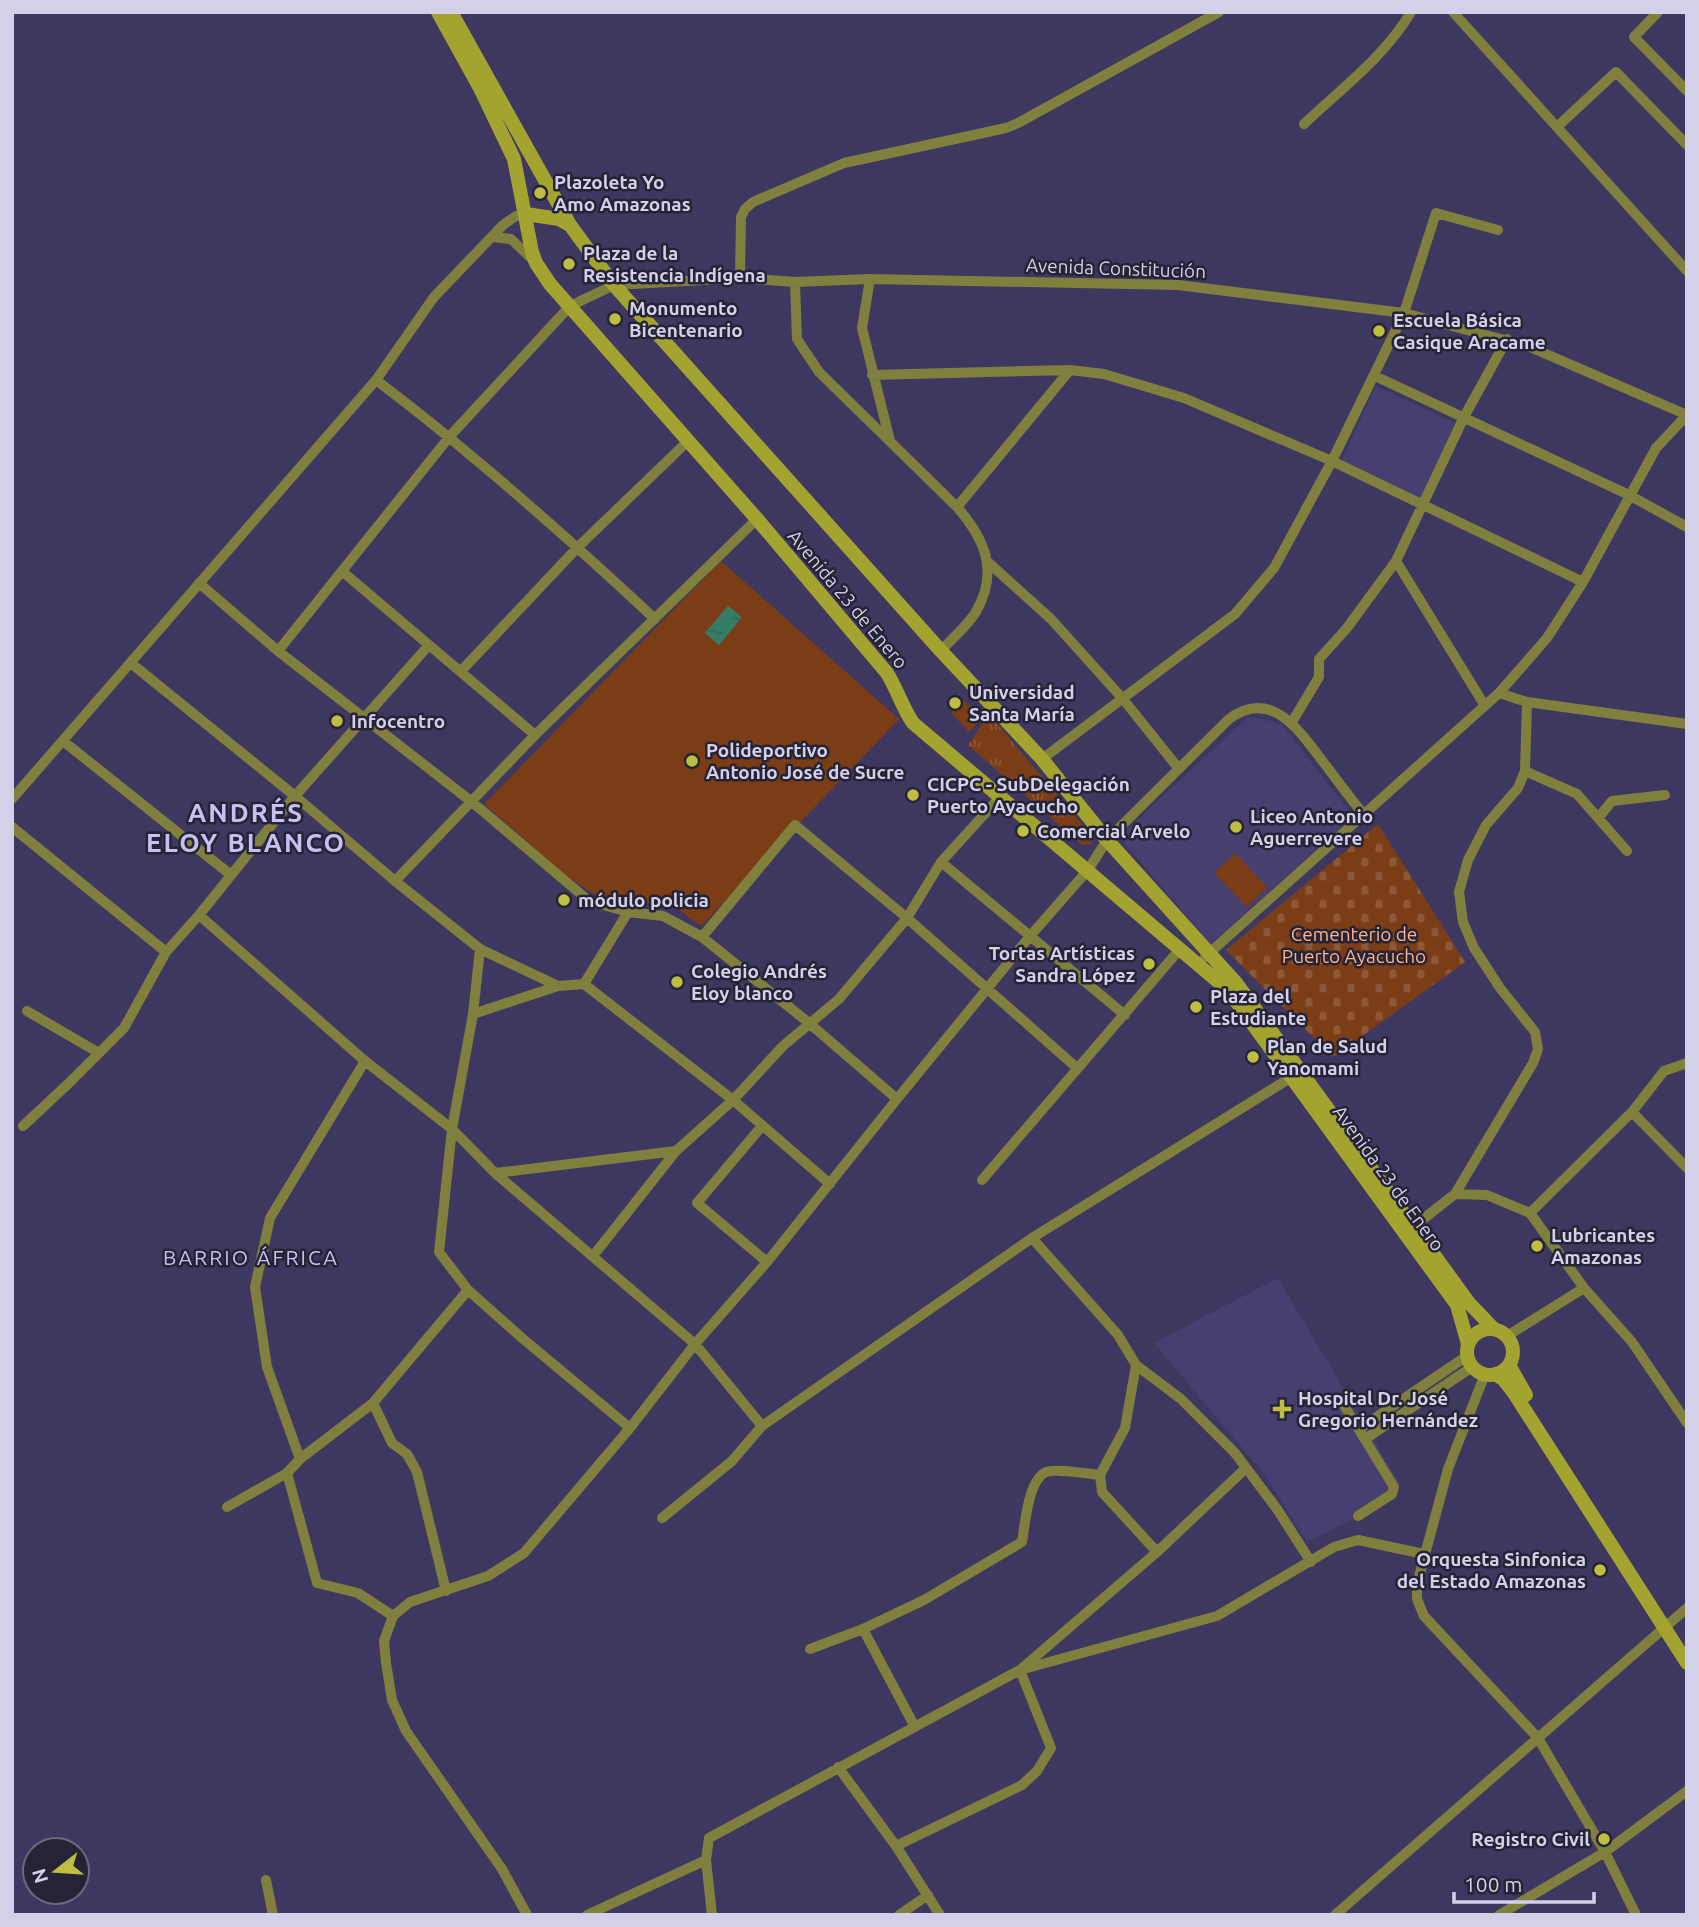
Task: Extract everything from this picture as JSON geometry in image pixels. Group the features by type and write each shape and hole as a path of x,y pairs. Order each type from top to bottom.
{"main road":[{"name":"Avenida 23 de Enero","path":"438,12 480,88 513,159 536,263 550,284 757,519 887,673 913,723 1180,950 1203,958"},
{"name":"Avenida 23 de Enero","path":"451,12 570,225 614,285 1042,759 1297,1074 1469,1303 1500,1332 1513,1350 1509,1365 1687,1663"},
{"path":"526,214 559,219 570,225"},
{"path":"530,240 533,225 540,218 548,217"},
{"name":"Avenida 23 de Enero","path":"1297,1074 1457,1305 1477,1363 1503,1379 1514,1392 1666,1626 1687,1651"},
{"path":"1500,1332 1481,1330 1475,1333 1477,1363 1509,1365"}],"street":[{"path":"1304,124 1370,63 1403,26 1411,12"},
{"path":"1454,12 1687,271"},
{"path":"1658,12 1634,37 1687,91"},
{"path":"740,278 741,218 744,209 753,202 844,163 1006,128 1214,13"},
{"path":"1558,126 1616,72 1687,145"},
{"path":"12,799 376,380 434,297 510,220 526,214"},
{"path":"1042,759 1235,614 1274,568 1332,461 1404,313 1436,214 1498,230"},
{"path":"492,237 511,239 536,263"},
{"name":"Avenida Constitución","path":"570,306 614,285 740,278 795,282 870,279 1178,285 1404,313 1507,339 1687,415"},
{"path":"870,279 862,328 890,442"},
{"path":"795,282 797,339 819,372 957,507 981,542 989,564 1051,619 1123,699 1179,769"},
{"path":"278,651 450,436 570,306"},
{"path":"1292,722 1319,677 1319,659 1347,628 1396,561 1464,417 1507,339"},
{"path":"872,375 1070,370 1104,374 1184,398 1332,461 1583,582"},
{"path":"957,507 1070,370"},
{"path":"1375,376 1629,495 1687,527"},
{"path":"376,380 450,436 578,547 655,619"},
{"path":"1203,958 1499,694 1547,638 1583,582 1656,448 1687,415"},
{"path":"462,670 578,547 688,441"},
{"path":"394,881 535,735 757,519"},
{"path":"1396,561 1485,706"},
{"path":"941,650 977,611 989,564"},
{"path":"343,572 462,670 535,735"},
{"path":"199,583 278,651 472,802 589,901 628,912 663,916 702,937 809,1023 897,1099"},
{"path":"23,1126 124,1028 166,952 295,796 429,645"},
{"path":"132,664 480,949 558,986"},
{"path":"1499,694 1527,702 1687,724"},
{"path":"1413,1227 1455,1194 1538,1049 1535,1032 1500,988 1474,948 1463,922 1459,892 1468,860 1486,825 1518,788 1525,771 1527,702"},
{"path":"527,1915 502,1869 401,1721 392,1700 384,1641 393,1616 410,1602 488,1576 524,1553 630,1428 695,1344 767,1262 1031,935 1088,870 1107,840 1240,711 1261,708 1292,722 1364,815"},
{"path":"63,741 231,875"},
{"path":"1525,771 1577,794 1628,850"},
{"path":"1599,817 1612,801 1665,795"},
{"path":"593,1256 676,1150 733,1100 783,1046 839,999 907,918 941,862 1000,797"},
{"path":"702,937 795,825 907,918 1077,1068"},
{"path":"12,827 166,952"},
{"path":"941,862 1125,1015"},
{"path":"584,984 628,912"},
{"path":"199,915 365,1061 452,1129 495,1173 695,1344 762,1426"},
{"path":"480,949 452,1129 439,1252 468,1290 630,1428"},
{"path":"982,1180 1180,950"},
{"path":"472,1014 558,986 584,984 733,1100 830,1184"},
{"path":"27,1012 99,1053"},
{"path":"300,1459 267,1367 255,1287 270,1218 365,1061"},
{"path":"1530,1213 1632,1112 1664,1071 1687,1063"},
{"path":"662,1517 732,1461 762,1426 1032,1238 1297,1074"},
{"path":"1632,1112 1687,1168"},
{"path":"762,1126 697,1203 767,1262"},
{"path":"495,1173 676,1150"},
{"path":"1455,1194 1486,1195 1530,1213 1584,1288 1632,1342 1687,1423"},
{"path":"1032,1238 1118,1335 1136,1365 1181,1399 1235,1453 1277,1509 1311,1562"},
{"path":"1500,1332 1584,1288"},
{"path":"227,1507 287,1473 300,1459 373,1403 468,1290"},
{"path":"1359,1429 1477,1363"},
{"path":"1365,1439 1477,1363"},
{"path":"1477,1363 1424,1554 1417,1584 1418,1599 1424,1615 1538,1738 1605,1852 1636,1915"},
{"path":"1136,1365 1125,1428 1100,1475 1102,1492 1157,1552"},
{"path":"373,1403 392,1443 407,1454 417,1472 446,1591"},
{"path":"1345,1407 1394,1488 1392,1494 1358,1516"},
{"path":"712,1915 706,1860 709,1838 1020,1670 1157,1552 1246,1468"},
{"path":"810,1649 863,1629 924,1600 1022,1542 1030,1498 1037,1478 1048,1471 1100,1475"},
{"path":"287,1473 317,1583 358,1593 393,1616"},
{"path":"1020,1670 1217,1616 1334,1547 1358,1540 1424,1554"},
{"path":"1335,1915 1687,1608"},
{"path":"863,1629 915,1727"},
{"path":"897,1846 1022,1785 1046,1758 1051,1748 1020,1670"},
{"path":"838,1767 897,1846 940,1915"},
{"path":"1499,1915 1605,1852 1687,1791"},
{"path":"587,1915 706,1860"},
{"path":"266,1880 273,1915"},
{"path":"899,1915 928,1895"}],"shaded area":[{"path":"1376,386 1455,423 1420,498 1341,461"},
{"name":"Liceo Antonio Aguerrevere","path":"1249,716 1282,724 1353,816 1211,944 1119,837"},
{"name":"Hospital Dr. José Gregorio Hernández","path":"1278,1278 1399,1482 1394,1498 1307,1542 1265,1475 1154,1343"}],"green space":[{"name":"Polideportivo Antonio José de Sucre","path":"721,561 899,719 701,926 675,907 598,897 565,875 484,804"},
{"path":"964,700 982,718 969,732 951,713"},
{"path":"989,714 1092,836 1092,844 1082,845 968,745"},
{"name":"Cementerio de Puerto Ayacucho","path":"1378,824 1465,962 1333,1057 1226,950"},
{"path":"1235,853 1267,887 1247,907 1214,873"}],"water":[{"path":"728,606 742,617 719,645 705,633"}],"place":[{"name":"Plazoleta Yo Amo Amazonas","path":"540,193"},
{"name":"Plaza de la Resistencia Indígena","path":"569,264"},
{"name":"Monumento Bicentenario","path":"615,319"},
{"name":"Escuela Básica Casique Aracame","path":"1379,331"},
{"name":"Universidad Santa María","path":"955,703"},
{"name":"Infocentro","path":"337,721"},
{"name":"Polideportivo Antonio José de Sucre","path":"692,761"},
{"name":"CICPC - SubDelegación Puerto Ayacucho","path":"913,795"},
{"name":"Liceo Antonio Aguerrevere","path":"1236,827"},
{"name":"Comercial Arvelo","path":"1023,831"},
{"name":"módulo policia","path":"564,900"},
{"name":"Tortas Artísticas Sandra López","path":"1149,964"},
{"name":"Colegio Andrés Eloy blanco","path":"677,982"},
{"name":"Plaza del Estudiante","path":"1196,1007"},
{"name":"Plan de Salud Yanomami","path":"1253,1057"},
{"name":"Lubricantes Amazonas","path":"1537,1246"},
{"name":"Hospital Dr. José Gregorio Hernández","path":"1282,1409"},
{"name":"Orquesta Sinfonica del Estado Amazonas","path":"1600,1570"},
{"name":"Registro Civil","path":"1604,1839"}],"district":[{"name":"ANDRÉS ELOY BLANCO","path":"246,828"},
{"name":"BARRIO ÁFRICA","path":"251,1258"}]}
